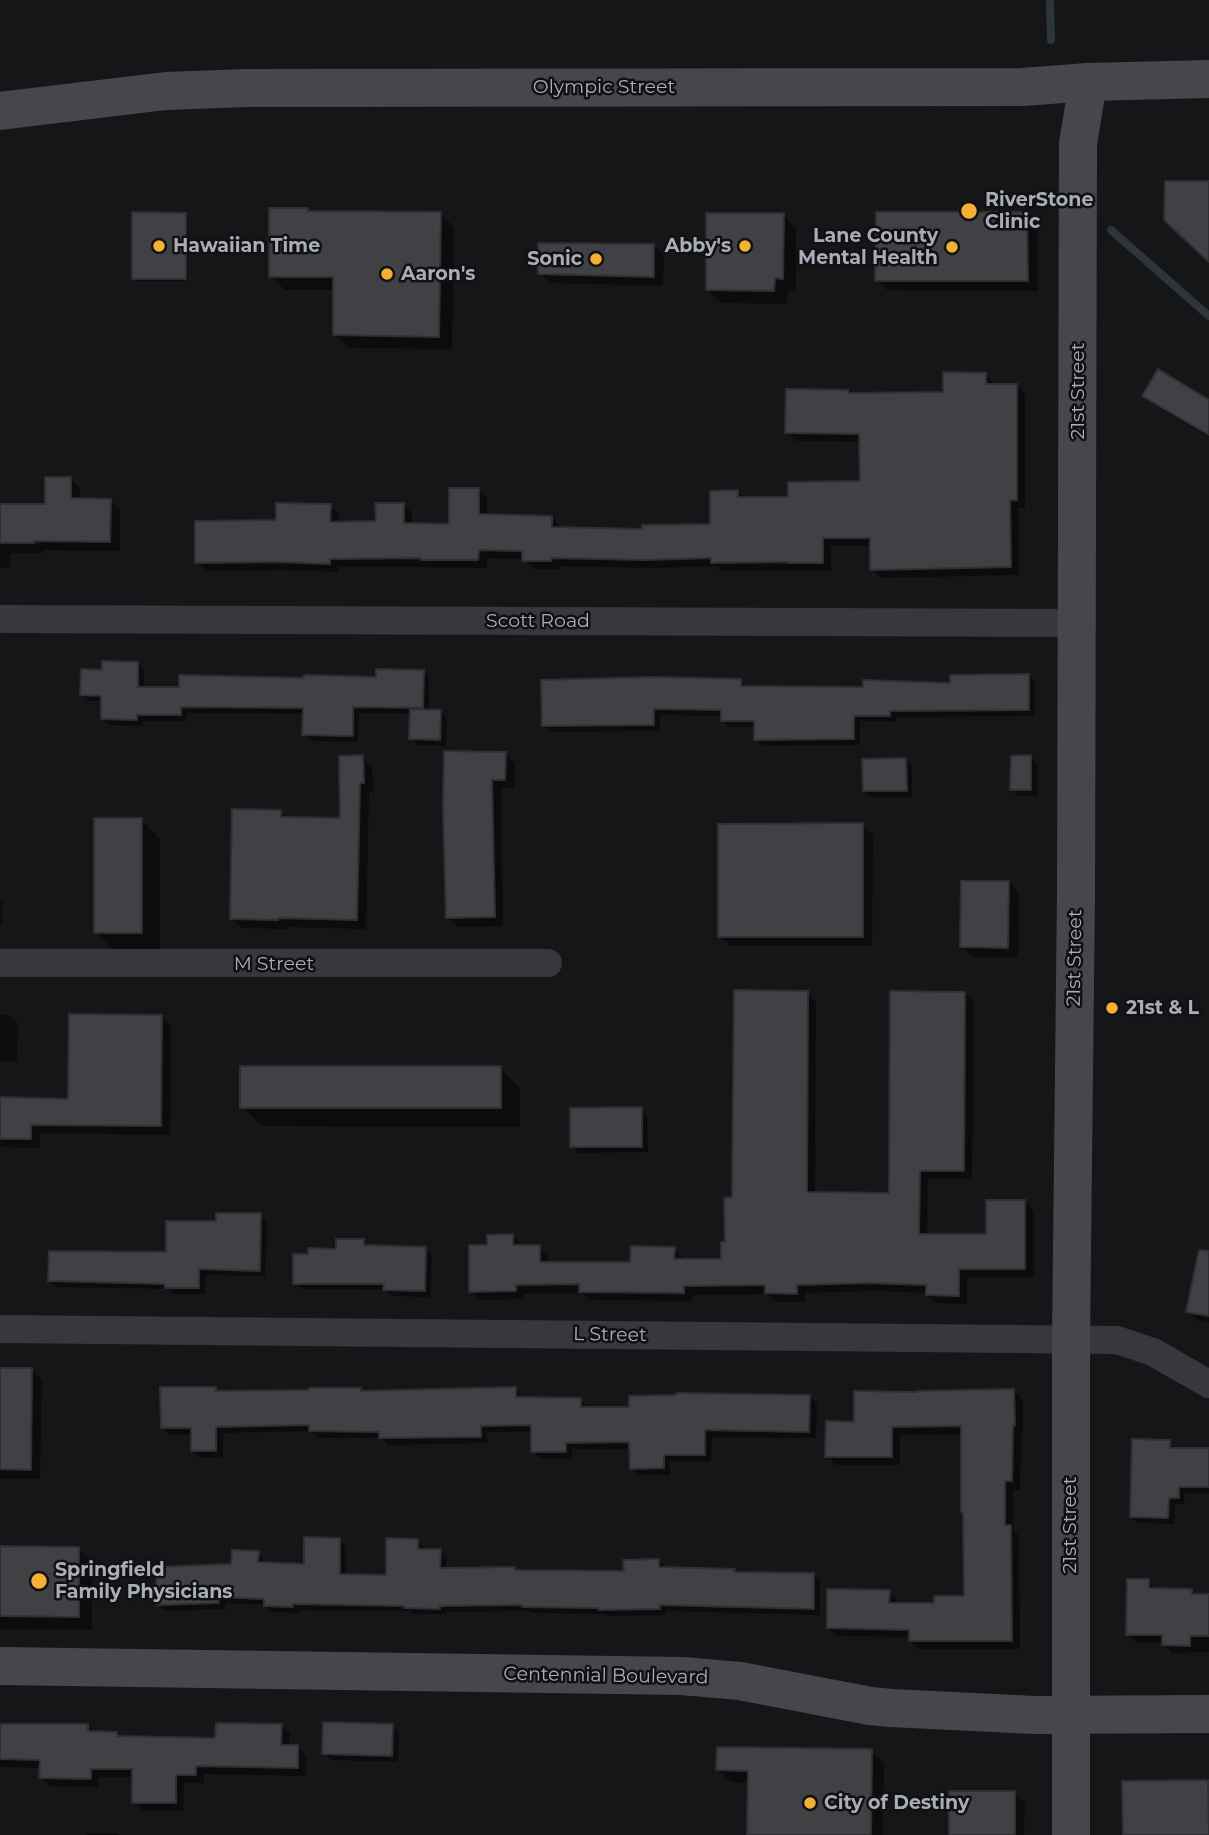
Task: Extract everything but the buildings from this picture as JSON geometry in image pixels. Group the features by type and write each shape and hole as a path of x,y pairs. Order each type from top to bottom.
{"street":[{"name":"Olympic Street","path":"0,111 166,91 247,88 1023,87 1088,82 1209,79"},
{"name":"21st Street","path":"1071,1835 1078,144 1088,82"},
{"name":"Scott Road","path":"0,619 1076,623"},
{"name":"M Street","path":"0,963 548,962"},
{"name":"L Street","path":"0,1329 1117,1340 1153,1352 1209,1384"},
{"name":"Centennial Boulevard","path":"0,1666 682,1676 740,1681 870,1706 1035,1715 1209,1714"}],"waterway":[{"path":"1050,0 1051,40"},
{"path":"1111,230 1209,316"}],"place":[{"name":"RiverStone Clinic","path":"969,211"},
{"name":"Hawaiian Time","path":"159,246"},
{"name":"Abby's","path":"745,246"},
{"name":"Lane County Mental Health","path":"952,247"},
{"name":"Sonic","path":"596,259"},
{"name":"Aaron's","path":"387,274"},
{"name":"21st & L","path":"1112,1008"},
{"name":"Springfield Family Physicians","path":"39,1581"},
{"name":"City of Destiny","path":"810,1803"}]}
